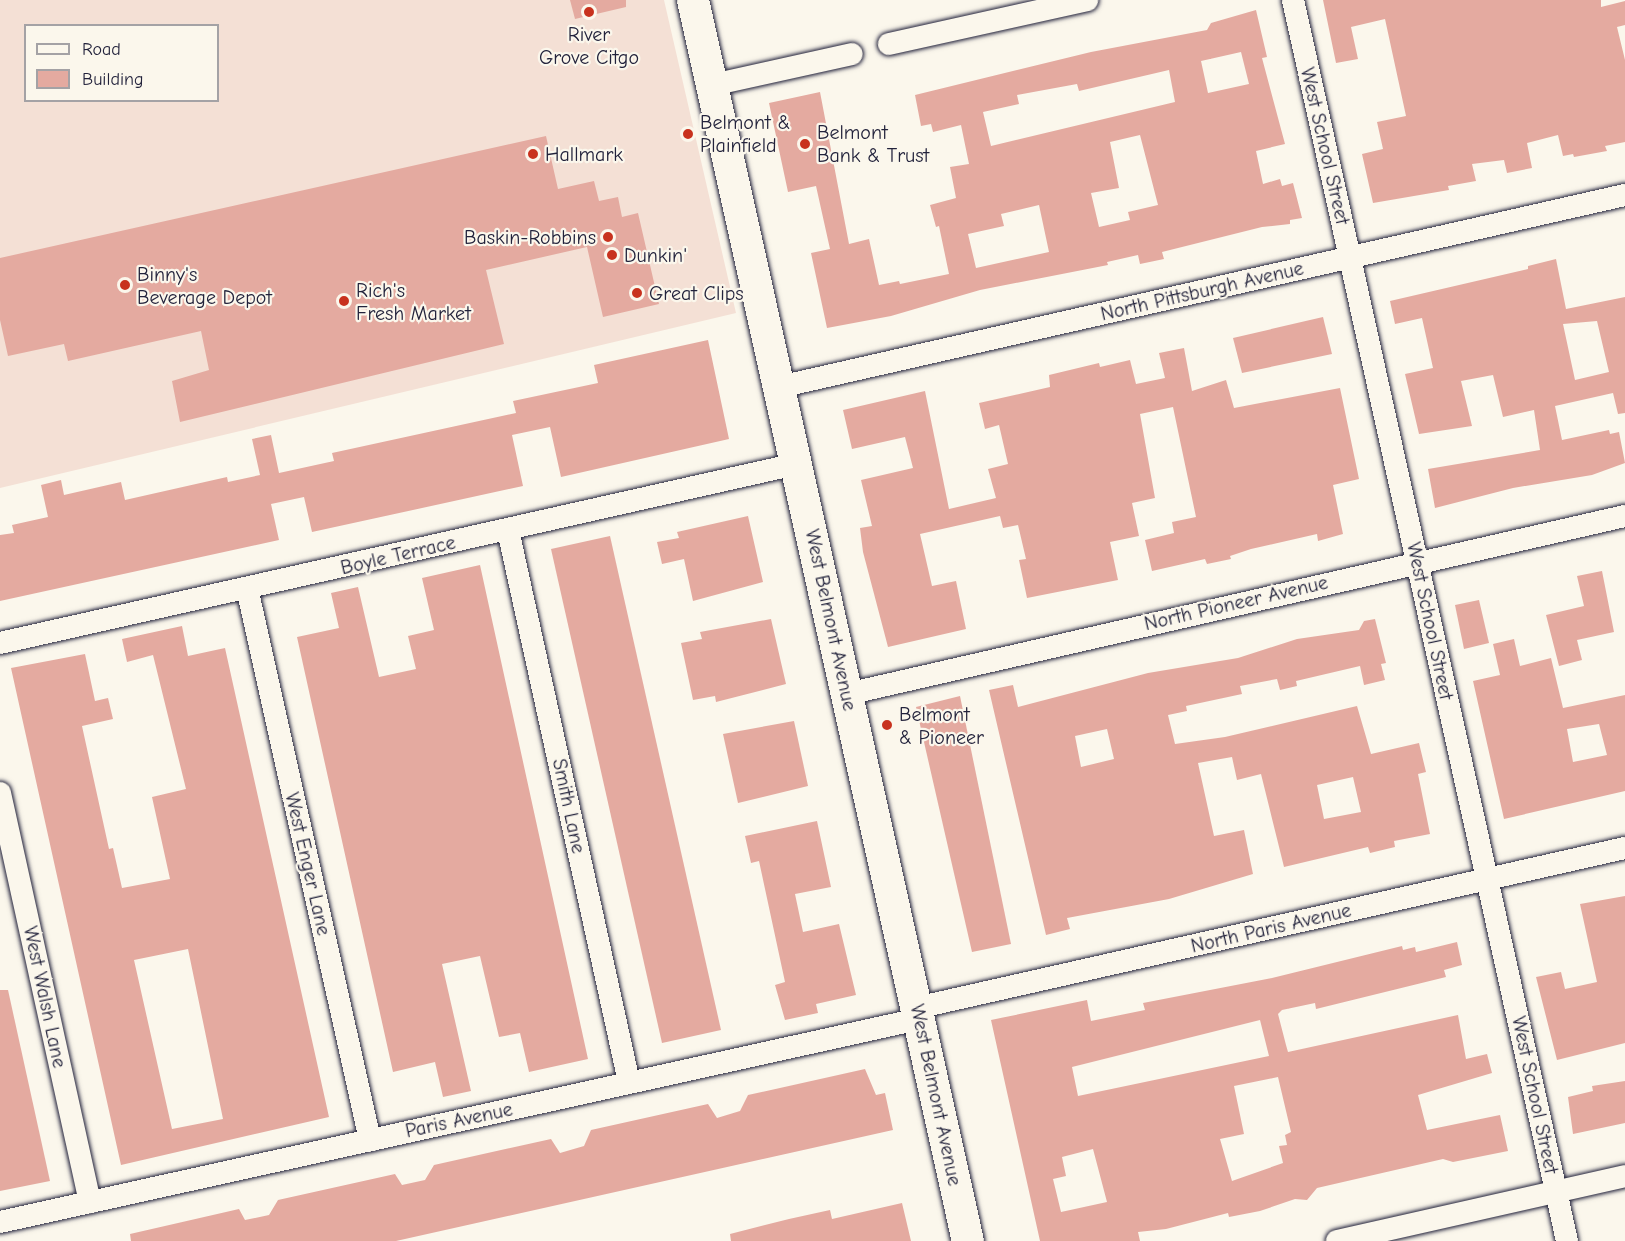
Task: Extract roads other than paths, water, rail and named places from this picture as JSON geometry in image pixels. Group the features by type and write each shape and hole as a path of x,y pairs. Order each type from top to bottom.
{"main road":[{"name":"West Belmont Avenue","path":"693,0 968,1241"}],"street":[{"path":"889,44 1087,0"},
{"name":"West School Street","path":"1293,0 1567,1241"},
{"path":"712,84 852,54"},
{"name":"North Pittsburgh Avenue","path":"779,387 1625,195"},
{"name":"Boyle Terrace","path":"0,643 796,464"},
{"name":"North Pioneer Avenue","path":"847,694 1417,561 1625,516"},
{"name":"Smith Lane","path":"508,530 629,1082"},
{"name":"West Enger Lane","path":"247,588 370,1140"},
{"name":"West Walsh Lane","path":"0,793 90,1202"},
{"name":"North Paris Avenue","path":"918,1013 1625,848"},
{"name":"Paris Avenue","path":"0,1222 629,1082 918,1013"},
{"path":"1337,1241 1625,1176"}],"place":[{"name":"River Grove Citgo","path":"589,12"},
{"name":"Belmont & Plainfield","path":"688,134"},
{"name":"Belmont Bank & Trust","path":"805,144"},
{"name":"Hallmark","path":"533,154"},
{"name":"Baskin-Robbins","path":"608,237"},
{"name":"Dunkin'","path":"612,255"},
{"name":"Binny's Beverage Depot","path":"125,285"},
{"name":"Great Clips","path":"637,293"},
{"name":"Rich's Fresh Market","path":"344,301"},
{"name":"Belmont & Pioneer","path":"887,725"}]}
